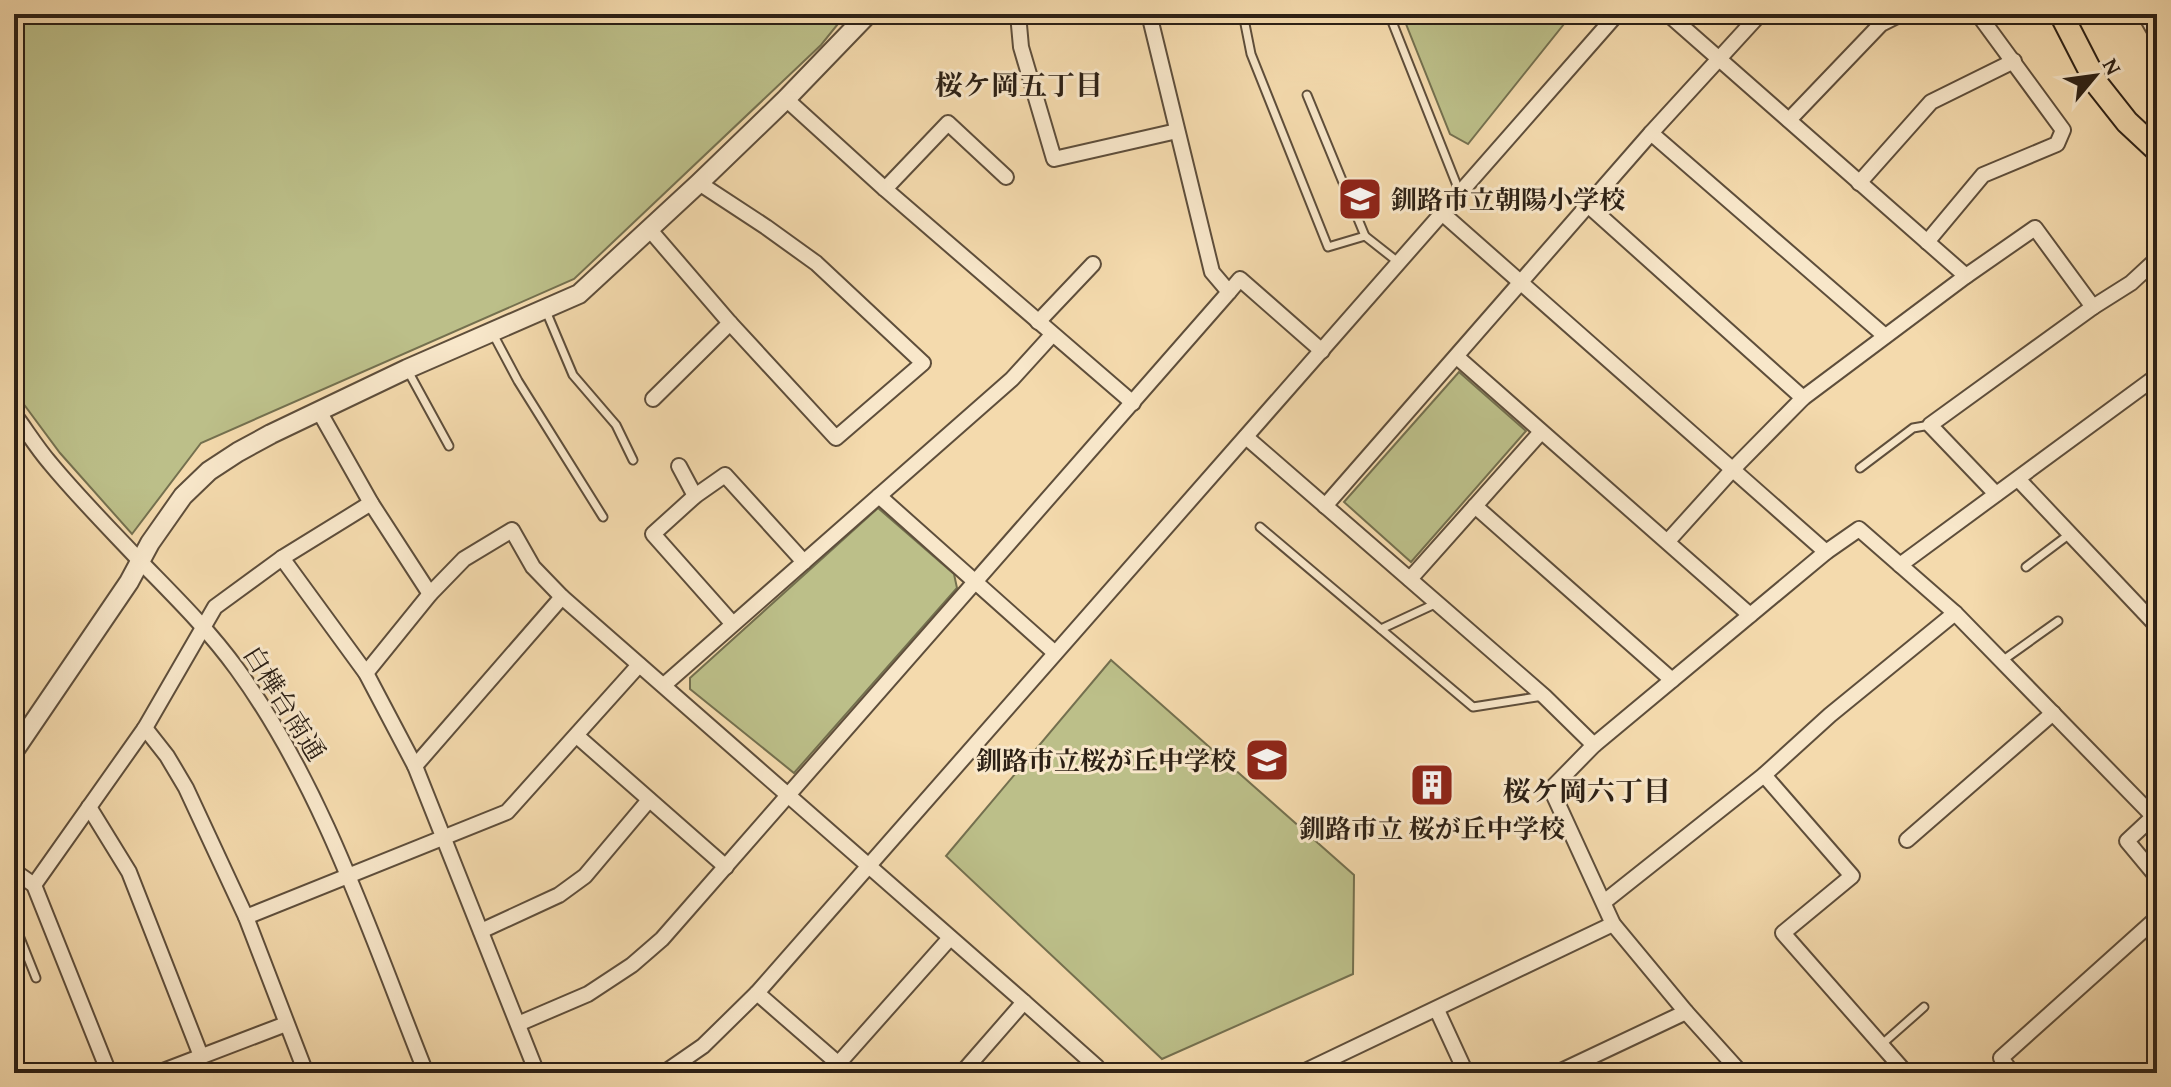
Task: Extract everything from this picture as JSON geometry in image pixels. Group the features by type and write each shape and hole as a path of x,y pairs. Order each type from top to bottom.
{"main road":[{"path":"2061,14 2097,84 2127,122 2157,150"}],"street":[{"path":"14,751 129,582 150,543 183,496 209,471 238,452 319,411 579,294 786,99 868,14"},
{"path":"1018,14 1021,47 1054,159 1177,131"},
{"path":"1149,14 1212,272 1229,292"},
{"path":"664,1073 703,1046 757,993 1617,14"},
{"path":"1668,14 1966,276"},
{"path":"1325,506 1651,133 1760,14"},
{"path":"1789,120 1881,24 1901,14"},
{"path":"1927,242 1983,175 2057,144 2063,130 1978,14"},
{"path":"2145,14 2157,35"},
{"path":"1859,183 1931,102 2014,61"},
{"path":"786,99 885,189 1133,403"},
{"path":"885,189 948,123 1006,177"},
{"path":"1651,133 1885,336"},
{"path":"650,230 836,438 923,363 816,263 699,183"},
{"path":"1589,206 1803,398"},
{"path":"1442,213 1826,552"},
{"path":"1668,541 1803,398 2035,228 2093,307"},
{"path":"1996,494 1930,425 2131,283 2157,259"},
{"path":"1038,322 1093,264"},
{"path":"518,1024 588,994 632,965 662,939 1240,279 1322,351"},
{"path":"653,399 730,323"},
{"path":"664,685 1012,379 1052,335"},
{"path":"1457,357 1750,615"},
{"path":"1900,565 2157,376"},
{"path":"319,411 371,503 430,594"},
{"name":"白樺台南通","path":"14,414 48,462 204,626 282,736 303,775 348,877 426,1073"},
{"path":"1410,579 1541,432"},
{"path":"1246,437 1544,696 1594,745"},
{"path":"679,466 695,496"},
{"path":"732,623 653,534 695,496 725,475 804,562"},
{"path":"2018,479 2157,626"},
{"path":"879,496 1055,653"},
{"path":"34,885 145,728 215,607 282,558 371,503"},
{"path":"1475,506 1672,680"},
{"path":"1741,1073 1613,924 1551,789 1594,745 1826,552 1859,529 1955,613 2155,815 2127,841 2157,877"},
{"path":"366,673 430,594 464,559 512,530 533,567 562,597 1097,1067 1092,1073"},
{"path":"282,558 366,673 415,766 537,1073"},
{"path":"415,766 562,597"},
{"path":"1604,902 1764,775 1830,715 1955,613"},
{"path":"246,917 507,812 639,665"},
{"path":"1907,840 2053,713"},
{"path":"145,728 186,788 246,917 306,1073"},
{"path":"577,736 726,867"},
{"path":"1764,775 1852,876 1783,933 1906,1073"},
{"path":"481,931 559,895 585,876 649,800"},
{"path":"89,807 129,872 201,1056"},
{"path":"14,871 34,885 109,1073"},
{"path":"2012,1073 2001,1058 2157,918"},
{"path":"1301,1073 1613,924"},
{"path":"757,993 839,1070 950,938"},
{"path":"962,1073 1024,1002"},
{"path":"1437,1010 1466,1073"},
{"path":"1557,1073 1686,1012"},
{"path":"158,1073 286,1024"}],"lane":[{"path":"1243,14 1251,54 1328,247 1365,236"},
{"path":"1389,14 1460,193"},
{"path":"1307,95 1365,236 1398,262"},
{"path":"545,309 573,375 616,425 633,460"},
{"path":"492,332 518,381 603,517"},
{"path":"407,369 449,446"},
{"path":"1860,468 1913,428 1930,425"},
{"path":"1260,527 1473,707 1544,696"},
{"path":"2026,567 2071,533"},
{"path":"1381,629 1437,603"},
{"path":"2002,661 2058,621"},
{"path":"14,923 36,978"},
{"path":"1881,1045 1924,1007"}],"green space":[{"path":"17,14 846,14 821,45 574,279 201,443 132,534 60,453 14,391 14,19"},
{"path":"1402,14 1572,14 1468,144 1450,134"},
{"path":"1459,372 1526,431 1411,562 1344,502"},
{"path":"878,508 954,574 957,588 794,773 690,689 690,678"},
{"path":"1111,660 1354,875 1353,974 1162,1059 946,856"}],"place":[{"name":"釧路市立朝陽小学校","path":"1360,199"},
{"name":"釧路市立桜が丘中学校","path":"1267,760"},
{"name":"釧路市立 桜が丘中学校","path":"1432,785"}],"district":[{"name":"桜ケ岡五丁目","path":"1019,84"},
{"name":"桜ケ岡六丁目","path":"1587,790"}]}
